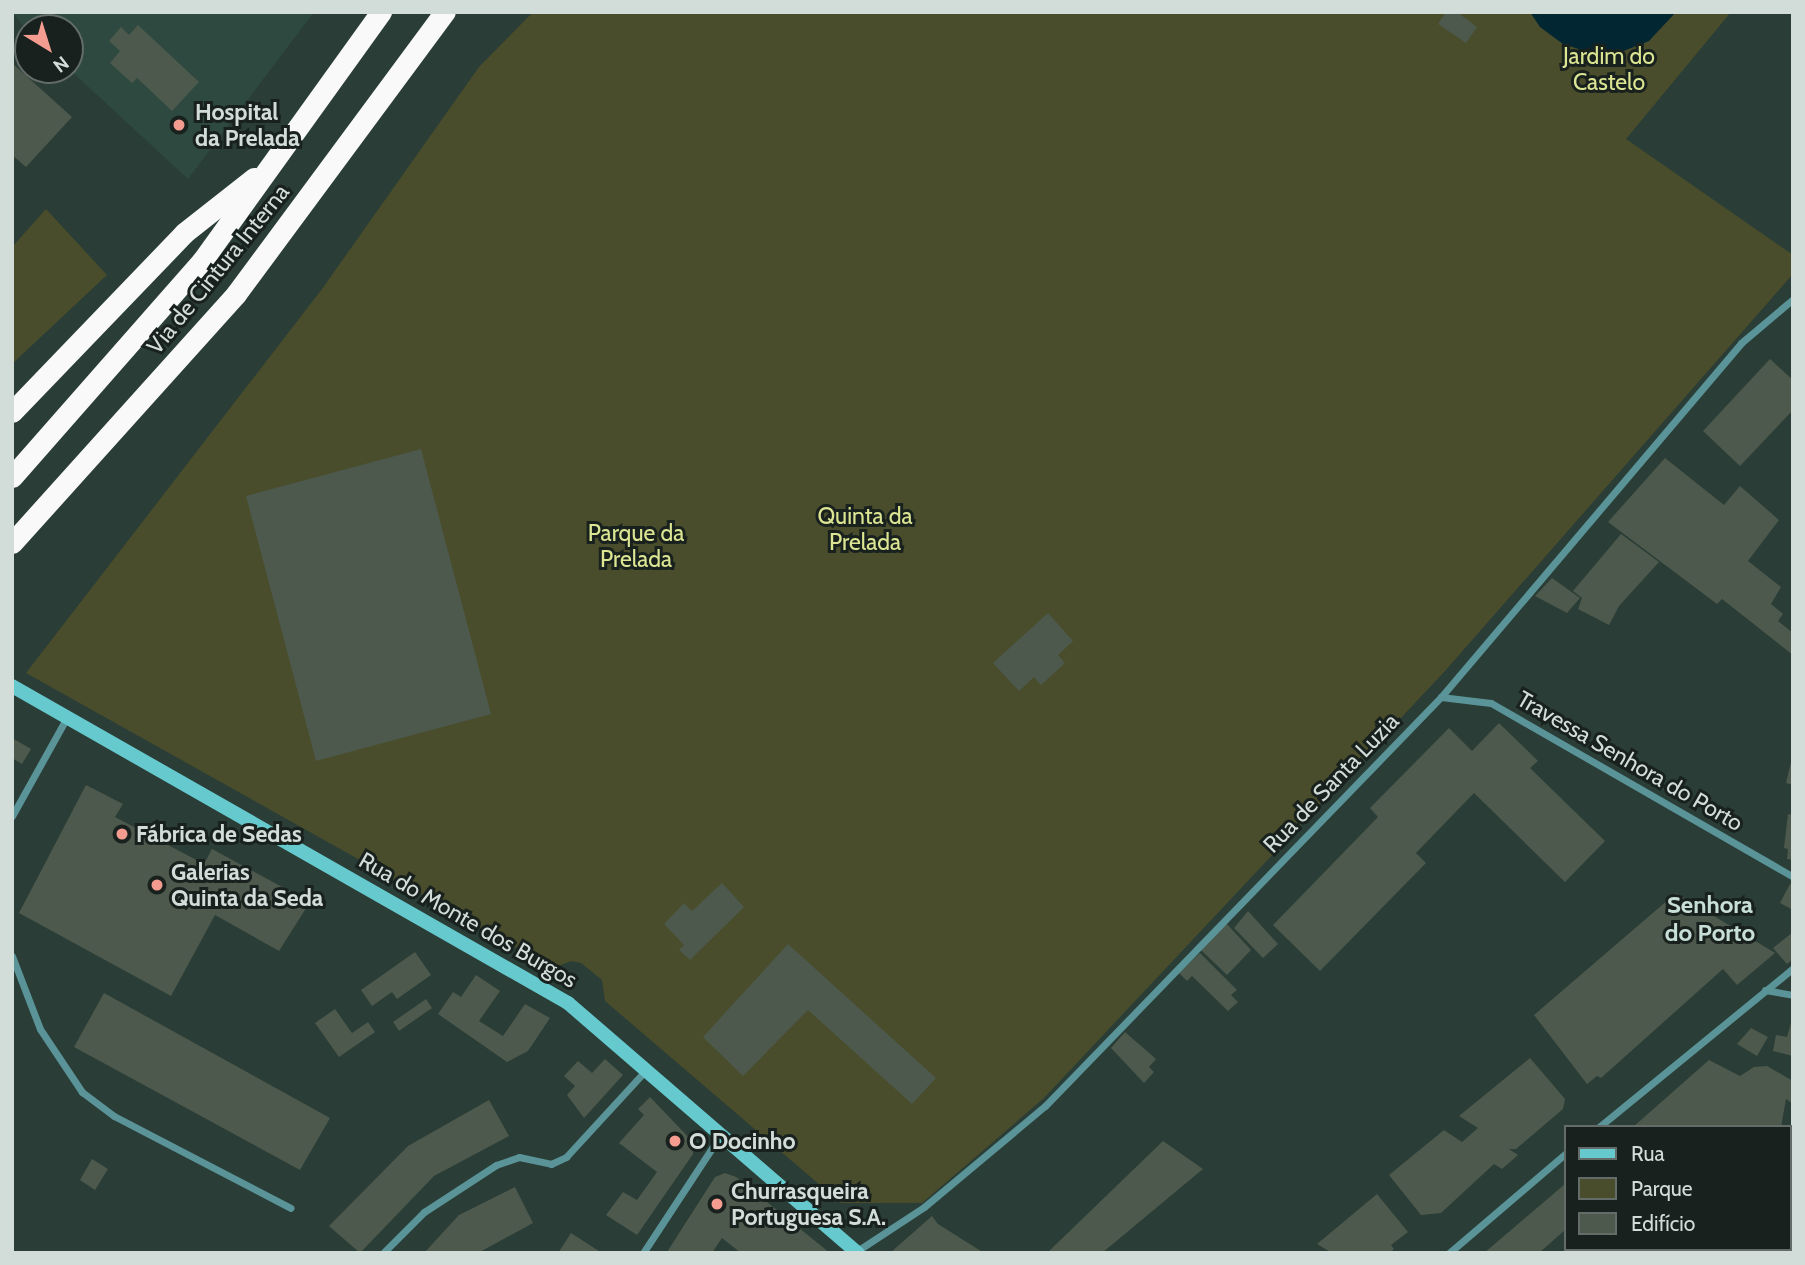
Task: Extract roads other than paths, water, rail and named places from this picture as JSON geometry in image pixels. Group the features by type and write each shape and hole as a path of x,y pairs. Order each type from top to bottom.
{"highway":[{"name":"Via de Cintura Interna","path":"12,477 155,317 277,160 381,12"},
{"name":"Via de Cintura Interna","path":"12,543 236,293 445,12"},
{"path":"12,412 184,233 277,160"}],"main road":[{"name":"Rua do Monte dos Burgos","path":"12,686 568,1003 648,1069 720,1136 857,1252"}],"street":[{"name":"Rua de Santa Luzia","path":"857,1252 924,1207 1045,1106 1441,697 1741,343 1793,299"},
{"name":"Travessa Senhora do Porto","path":"1441,697 1491,703 1793,877"},
{"path":"12,816 67,717"},
{"path":"12,956 40,1029 82,1092 114,1116 291,1208"},
{"path":"1601,1125 1793,968"},
{"path":"1765,990 1793,995"},
{"path":"383,1253 424,1212 496,1165 519,1157 551,1164 566,1157 648,1069"},
{"path":"643,1253 720,1136"},
{"path":"1449,1253 1563,1156"}],"water":[{"path":"1530,12 1676,12 1649,41 1621,52 1591,53 1563,44 1540,27"}],"place":[{"name":"Hospital da Prelada","path":"179,125"},
{"name":"Fábrica de Sedas","path":"122,834"},
{"name":"Galerias Quinta da Seda","path":"157,885"},
{"name":"O Docinho","path":"675,1141"},
{"name":"Churrasqueira Portuguesa S.A.","path":"717,1204"}],"district":[{"name":"Senhora do Porto","path":"1710,919"}],"park label":[{"name":"Jardim do Castelo","path":"1609,69"},
{"name":"Quinta da Prelada","path":"865,529"},
{"name":"Parque da Prelada","path":"636,546"}]}
